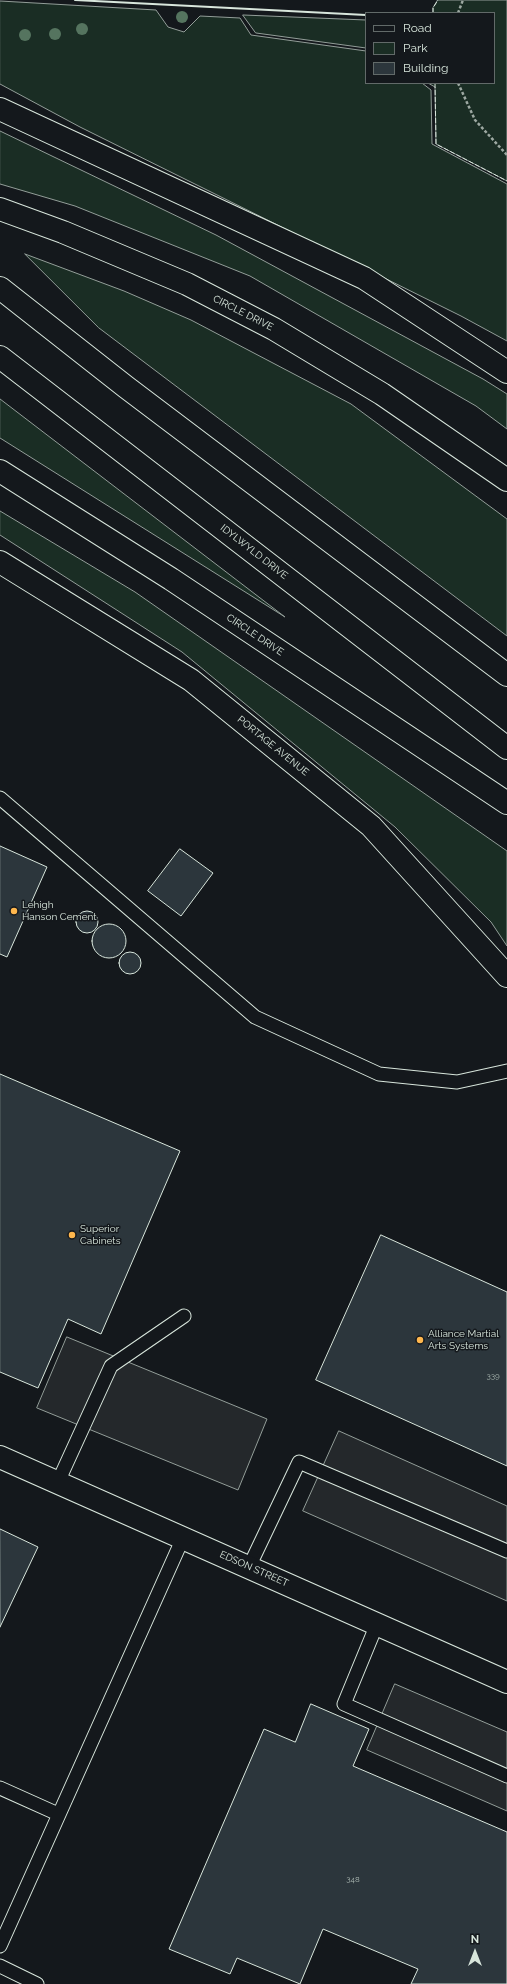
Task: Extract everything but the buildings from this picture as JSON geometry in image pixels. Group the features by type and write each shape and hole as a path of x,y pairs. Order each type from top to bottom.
{"main road":[{"path":"0,109 364,278 507,372"},
{"name":"CIRCLE DRIVE","path":"3,210 63,232 187,284 274,329 382,394 507,480"},
{"path":"0,288 132,392 507,675"},
{"name":"IDYLWYLD DRIVE","path":"0,357 507,748"},
{"name":"CIRCLE DRIVE","path":"0,471 171,579 507,803"},
{"name":"PORTAGE AVENUE","path":"0,562 191,680 371,826 507,976"},
{"name":"EDSON STREET","path":"0,1457 507,1682"}],"lane":[{"path":"0,798 255,1018 379,1074 457,1082 507,1071"},
{"path":"58,1482 111,1366 184,1316"},
{"path":"249,1567 299,1462 507,1551"},
{"path":"0,1946 58,1814 184,1538"},
{"path":"377,1624 344,1704 507,1776"},
{"path":"0,1788 58,1814"},
{"path":"0,1966 37,1984"}],"path":[{"path":"458,12 463,0"},
{"path":"458,84 475,120 507,155"}],"green space":[{"path":"438,0 507,0 507,181 436,144 435,87 430,84 495,84 495,12 433,12 433,8"},
{"path":"0,1 156,10 168,27 184,32 200,16 240,18 251,35 365,51 365,84 423,84 431,90 432,144 507,184 507,341 461,316 80,127 0,84"},
{"path":"243,15 365,20 365,48 256,33"},
{"path":"0,131 216,235 483,379 507,394 507,429 476,406 250,276 75,206 0,184"},
{"path":"25,254 124,291 191,320 351,404 507,519 507,636 99,328"},
{"path":"0,399 285,617 0,438"},
{"path":"0,511 135,592 507,851 507,946 491,922 395,827 182,652 0,535"}],"shaded area":[{"path":"67,1337 267,1419 238,1490 37,1408"},
{"path":"339,1431 507,1506 507,1601 303,1511"},
{"path":"395,1684 507,1732 507,1811 367,1750"}],"fence":[{"path":"433,12 433,8 438,0"},
{"path":"435,84 436,144 507,181"}],"wall":[{"path":"75,0 365,15"}],"place":[{"name":"Lehigh Hanson Cement","path":"14,911"},
{"name":"Superior Cabinets","path":"72,1235"},
{"name":"Alliance Martial Arts Systems","path":"420,1340"}]}
